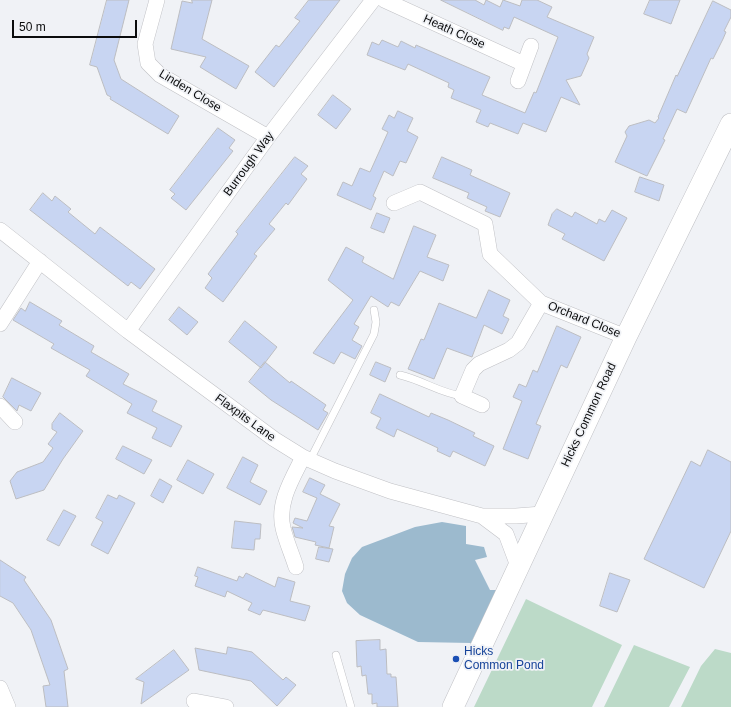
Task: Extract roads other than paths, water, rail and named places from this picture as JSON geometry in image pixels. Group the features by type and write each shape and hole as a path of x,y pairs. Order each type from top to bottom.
{"street":[{"name":"Linden Close","path":"156,0 145,44 148,63 160,75 268,137"},
{"name":"Burrough Way","path":"128,331 268,137 373,0"},
{"name":"Heath Close","path":"384,0 524,64"},
{"path":"518,81 531,46"},
{"name":"Hicks Common Road","path":"453,707 626,337 731,124"},
{"name":"Orchard Close","path":"394,203 420,192 485,224 490,254 541,303 626,337"},
{"name":"Flaxpits Lane","path":"0,230 128,331 274,439 306,459 390,491 482,516 542,514"},
{"path":"0,324 40,261"},
{"name":"Orchard Close","path":"462,396 473,370 479,364 509,350 518,343 541,303"},
{"path":"462,396 482,405"},
{"path":"0,406 15,422"},
{"path":"296,567 283,527 282,509 291,482 306,459"},
{"name":"Flaxpits Lane","path":"482,516 506,534 518,566"},
{"path":"0,688 8,707"},
{"path":"194,701 218,706"}],"lane":[{"path":"306,459 374,334 376,322 374,310"},
{"path":"400,375 418,380 447,394 462,396"},
{"path":"336,655 351,707"}],"water":[{"path":"442,522 466,526 466,544 484,547 487,557 475,560 490,590 498,590 471,643 418,642 360,615 347,603 342,591 345,574 352,558 362,547 415,527"}],"place":[{"name":"Hicks Common Pond","path":"456,659"}]}
